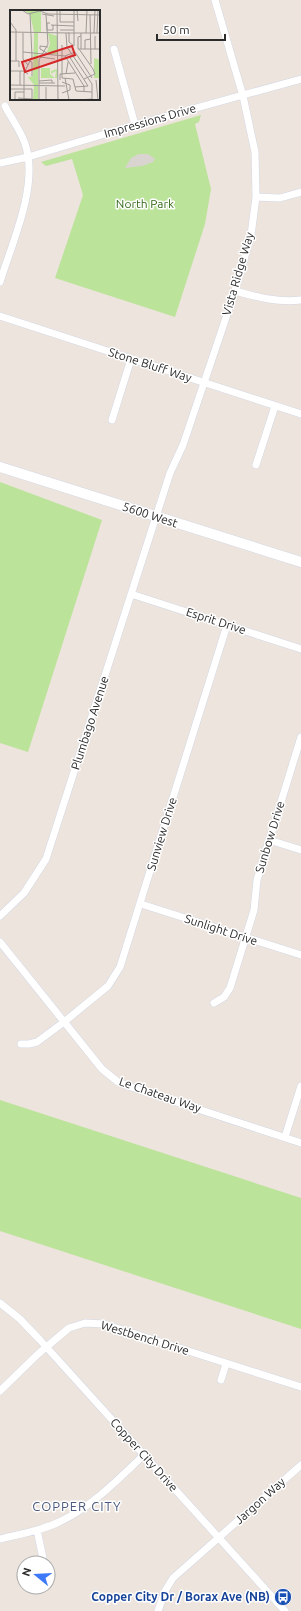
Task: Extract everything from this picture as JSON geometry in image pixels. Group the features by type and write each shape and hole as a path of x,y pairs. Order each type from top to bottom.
{"main road":[{"name":"5600 West","path":"0,467 301,562"}],"street":[{"name":"Vista Ridge Way","path":"157,517 170,473 184,445 235,291 251,234 256,197 255,152 243,96 215,0"},
{"path":"114,49 135,125"},
{"name":"Impressions Drive","path":"0,163 28,157 135,125 301,79"},
{"path":"0,282 28,196 30,175 26,146 5,106"},
{"path":"256,197 280,198 301,192"},
{"path":"235,291 261,299 288,302 301,300"},
{"name":"Stone Bluff Way","path":"0,316 301,414"},
{"path":"112,420 131,359"},
{"path":"256,465 275,406"},
{"name":"Plumbago Avenue","path":"0,916 24,893 46,859 157,517"},
{"name":"Esprit Drive","path":"131,594 301,649"},
{"name":"Sunview Drive","path":"21,1044 37,1042 108,986 116,976 227,625"},
{"name":"Sunbow Drive","path":"214,1003 224,997 230,988 254,910 257,880 301,737"},
{"path":"269,840 301,850"},
{"name":"Sunlight Drive","path":"140,904 301,955"},
{"name":"Le Chateau Way","path":"0,942 102,1069 118,1082 301,1143"},
{"path":"285,1137 301,1086"},
{"name":"Copper City Drive","path":"0,1303 20,1319 46,1347 285,1611"},
{"name":"Westbench Drive","path":"0,1391 46,1347 69,1328 80,1324 96,1322 301,1387"},
{"path":"221,1380 226,1364"},
{"path":"0,1539 37,1530 59,1522 76,1513 105,1491 144,1455"},
{"name":"Jargon Way","path":"158,1611 165,1591 173,1578 220,1538 301,1464"},
{"path":"37,1530 42,1555"}],"green space":[{"name":"North Park","path":"201,115 199,122 195,124 211,189 205,224 175,317 55,278 83,195 72,159 46,166 41,162"},
{"path":"0,482 102,520 28,752 0,743"},
{"path":"0,1100 301,1198 301,1329 0,1231"}],"shaded area":[{"path":"139,154 148,154 155,159 153,162 142,166 125,168 131,158"}],"place":[{"name":"Copper City Dr / Borax Ave (NB)","path":"283,1597"}],"district":[{"name":"COPPER CITY","path":"77,1506"}]}
